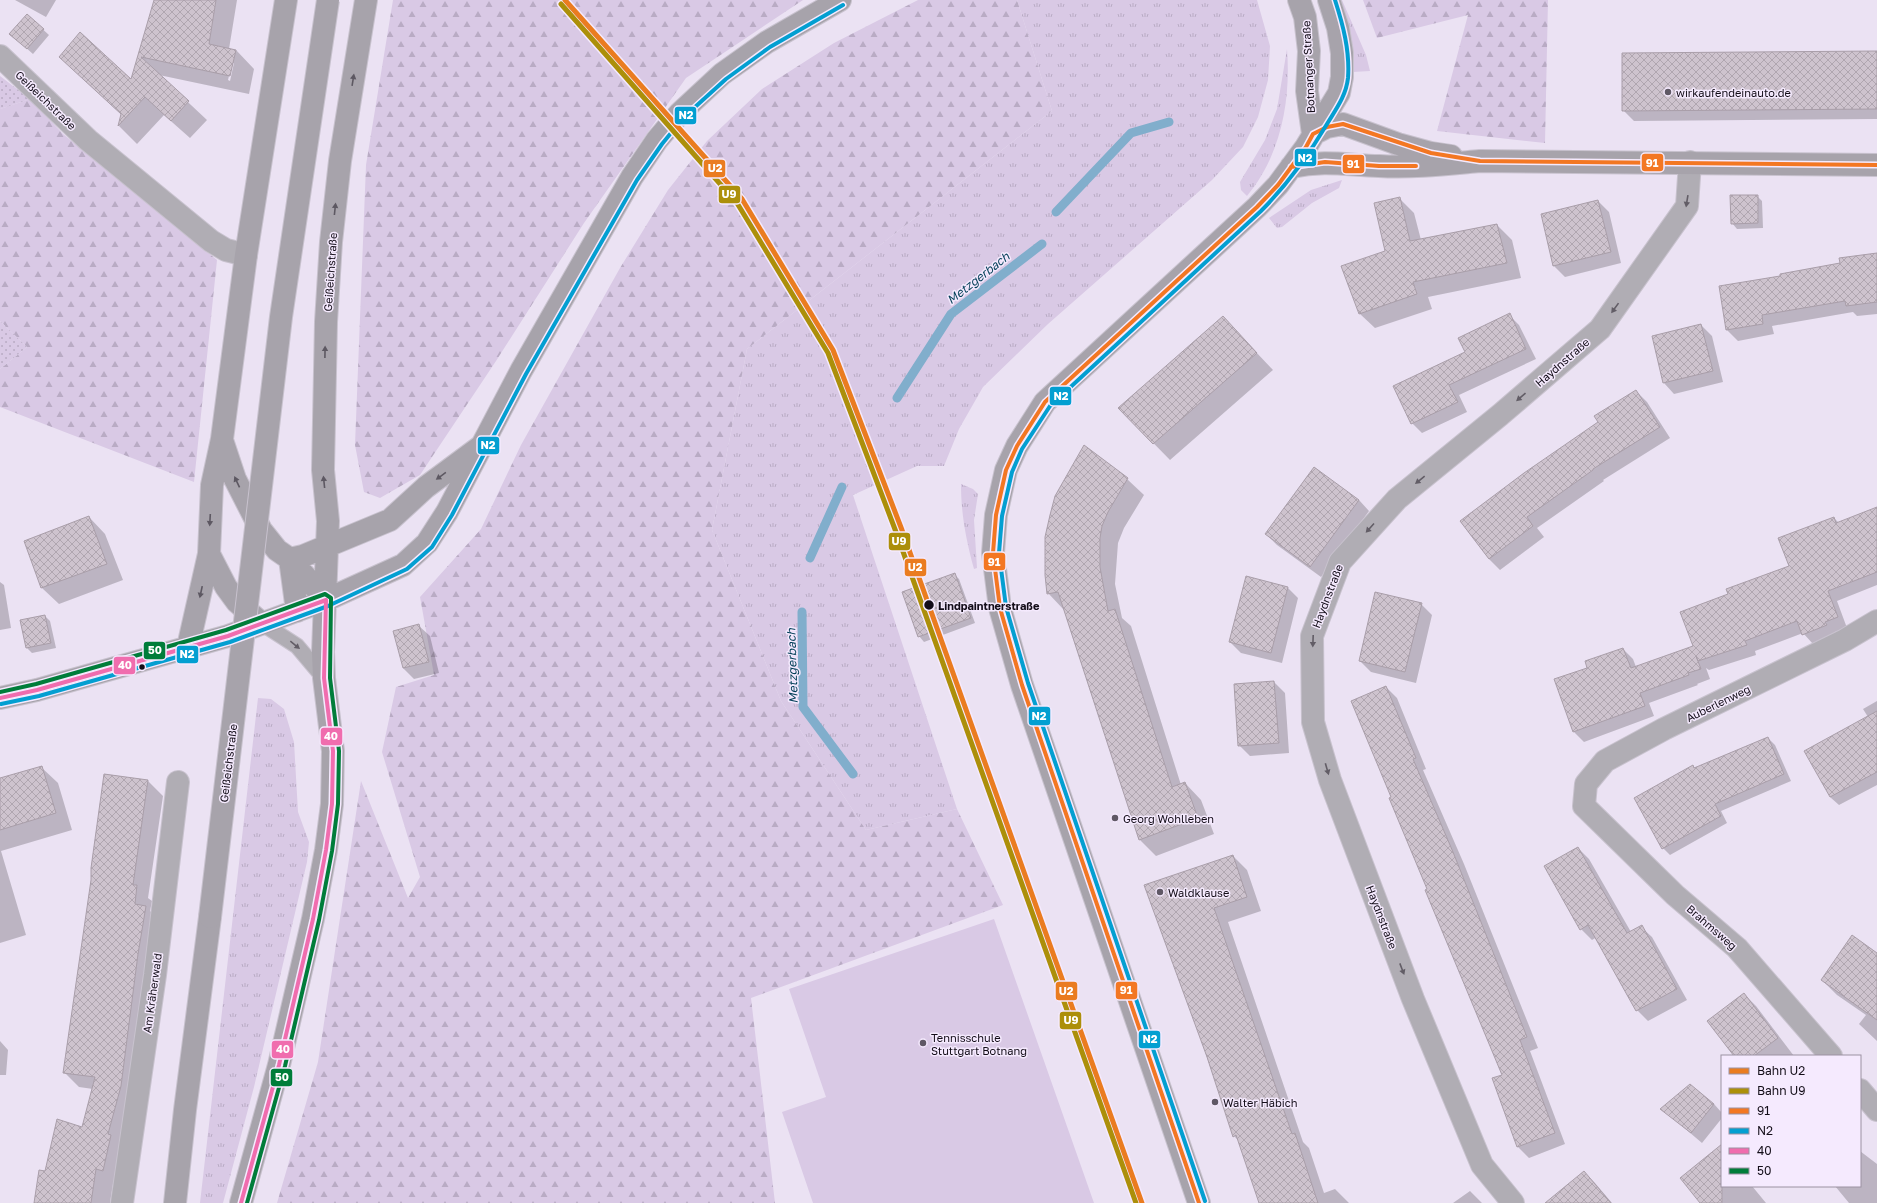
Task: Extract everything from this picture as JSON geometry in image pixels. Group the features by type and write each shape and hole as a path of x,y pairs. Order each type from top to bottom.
{"main road":[{"path":"188,647 209,554 212,485 222,439 246,254 286,0"},
{"name":"Geißeichstraße","path":"175,1203 281,317 328,0"},
{"name":"Geißeichstraße","path":"324,678 324,629 328,521 323,470 326,322 331,242 340,161 366,0"},
{"path":"0,698 44,688 188,647 262,624 326,600 403,565 427,543 447,512 521,371 632,177 657,140 680,113 722,74 767,42 840,0"},
{"name":"Botnanger Straße","path":"1300,0 1306,17 1309,51 1307,92 1313,134"},
{"name":"Botnanger Straße","path":"1313,134 1339,93 1342,77 1342,53 1338,28 1329,0"},
{"path":"1336,97 1337,115 1343,124"},
{"path":"1199,1203 1022,686 1000,608 993,553 996,515 1006,470 1016,446 1045,402 1257,207 1278,185 1306,147 1313,134 1327,127 1343,124 1398,144 1431,153 1480,161"},
{"path":"1291,167 1325,162 1379,166 1417,166 1480,161 1877,165"},
{"path":"222,439 235,479 261,530 277,550 290,559 326,600"},
{"path":"290,559 303,556 390,520 426,487 484,444"},
{"path":"209,554 226,587 237,602 262,624"},
{"path":"290,559 296,611"},
{"path":"241,1203 279,1066 313,919 326,850 332,804 333,751 324,678"}],"street":[{"name":"Geißeichstraße","path":"0,56 88,140 210,241 226,250 246,254"},
{"name":"Haydnstraße","path":"1514,1203 1482,1165 1413,999 1330,780 1313,722 1312,636 1340,562 1397,499 1500,415 1600,329 1687,206 1690,162"},
{"name":"Auberlenweg","path":"1584,806 1586,784 1605,761 1664,729 1845,640 1877,621"},
{"name":"Am Kräherwald","path":"122,1203 154,975 178,782"},
{"name":"Brahmsweg","path":"1584,806 1675,895 1737,948 1830,1055"},
{"path":"1861,1091 1877,1110"}],"lane":[{"path":"262,624 298,646 324,678"}],"green space":[{"path":"393,0 803,0 686,78 584,223 496,361 420,475 380,498 364,492 355,445 366,165"},
{"path":"918,0 1017,0 1052,111 747,349 712,530 781,701 866,830 957,809 1003,905 751,998 775,1203 277,1203 318,1062 361,781 408,898 420,877 382,752 396,687 434,675 420,597 481,529 521,445 620,268 668,190 707,141 762,89 834,43"},
{"path":"1017,0 1257,0 1270,46 1268,80 1258,117 1243,147 1212,180 1048,324 983,387 959,429 944,466 917,466 853,495 957,809 866,830 781,701 712,530 747,349 1052,111"},
{"path":"1336,0 1342,0 1366,55 1370,71 1353,72 1351,56"},
{"path":"1363,0 1548,0 1545,143 1437,131 1468,15 1377,38"},
{"path":"1287,49 1287,88 1281,127 1276,145 1268,163 1259,180 1247,196 1241,190 1240,182 1265,140 1277,109"},
{"path":"0,76 30,99 0,109"},
{"path":"30,99 63,134 217,260 194,482 0,407 0,369 27,347 0,321 0,109"},
{"path":"1342,180 1339,188 1312,203 1282,227 1277,228 1269,218 1311,190"},
{"path":"0,321 27,347 0,369"},
{"path":"961,484 973,489 978,494 974,520 977,568 974,569 964,527"},
{"path":"258,698 271,699 284,709 294,742 298,812 309,842 307,862 254,1087 223,1203 200,1203"},
{"name":"Tennisschule Stuttgart Botnang","path":"994,919 1094,1203 813,1203 782,1112 826,1097 789,989"}],"building":[{"path":"154,0 216,0 209,44 236,50 230,76 141,57 189,101 171,121 145,97 118,126 121,114 59,57 80,32 131,79"},
{"path":"27,14 44,29 27,49 9,34"},
{"path":"1877,51 1877,109 1622,111 1622,53"},
{"path":"1730,195 1758,195 1758,223 1731,224"},
{"path":"1400,197 1410,241 1497,224 1507,263 1413,282 1417,294 1359,314 1341,266 1385,251 1374,203"},
{"path":"1598,200 1611,252 1553,266 1541,214"},
{"path":"1877,253 1877,302 1846,306 1845,301 1762,315 1763,324 1726,330 1719,286 1780,276 1780,274 1840,263 1839,258"},
{"path":"1510,313 1526,349 1449,385 1458,402 1411,424 1393,386 1465,352 1458,338"},
{"path":"1223,316 1257,353 1153,444 1118,408"},
{"path":"1701,324 1713,371 1663,383 1652,336"},
{"path":"1636,390 1660,427 1593,469 1527,517 1533,526 1489,559 1460,521 1524,473 1598,422 1594,416"},
{"path":"1084,445 1128,478 1108,512 1102,526 1100,538 1100,567 1108,611 1115,609 1172,787 1185,782 1198,818 1139,840 1058,592 1047,594 1045,575 1045,537 1050,515 1055,496"},
{"path":"1314,467 1359,500 1310,567 1265,534"},
{"path":"1877,507 1877,572 1828,591 1838,617 1825,622 1827,625 1802,635 1797,621 1745,641 1747,645 1698,661 1696,656 1701,669 1640,693 1645,706 1573,732 1554,679 1587,668 1585,661 1623,648 1631,668 1693,646 1680,612 1728,594 1726,589 1789,566 1778,538 1834,517 1836,523"},
{"path":"89,516 107,564 41,588 24,541"},
{"path":"955,573 971,618 918,637 902,592"},
{"path":"1246,576 1288,587 1271,653 1229,642"},
{"path":"1375,592 1422,603 1405,672 1359,661"},
{"path":"45,615 51,643 26,648 20,620"},
{"path":"419,624 429,662 403,668 393,631"},
{"path":"1274,681 1279,743 1238,746 1234,684"},
{"path":"1386,686 1416,758 1413,759 1453,852 1527,1037 1520,1040 1555,1133 1517,1147 1492,1078 1502,1075 1425,890 1427,889 1389,798 1391,797 1351,701"},
{"path":"1877,711 1877,772 1830,797 1804,751"},
{"path":"1768,737 1784,774 1715,804 1721,816 1662,849 1634,798 1693,765 1694,768"},
{"path":"42,766 56,813 0,830 0,778"},
{"path":"104,774 148,780 133,885 137,885 135,904 146,906 138,954 121,1086 108,1134 111,1135 103,1171 96,1169 91,1203 34,1203 39,1170 45,1171 57,1119 82,1127 95,1077 63,1073 91,880 91,868"},
{"path":"1578,847 1627,933 1642,925 1677,989 1636,1011 1588,925 1580,930 1544,866"},
{"path":"1233,855 1247,897 1214,908 1292,1134 1295,1133 1318,1203 1259,1203 1236,1135 1233,1137 1207,1057 1144,885"},
{"path":"1852,935 1877,953 1877,1020 1821,980"},
{"path":"1744,993 1778,1038 1755,1055 1733,1055 1707,1021"},
{"path":"1690,1084 1714,1104 1691,1133 1660,1109"},
{"path":"1721,1145 1722,1203 1700,1203 1680,1178"},
{"path":"1584,1171 1611,1203 1545,1203"}],"waterway":[{"name":"Metzgerbach","path":"1056,212 1131,133 1169,122"},
{"name":"Metzgerbach","path":"897,398 951,314 1042,244"},
{"name":"Metzgerbach","path":"810,558 842,487"},
{"name":"Metzgerbach","path":"802,612 803,707 853,774"}],"rail line":[{"name":"U2","path":"565,0 742,199 833,350 902,530 1142,1203"},
{"name":"U9","path":"561,4 737,203 828,353 896,532 1136,1203"}],"transit line":[{"name":"N2","path":"1205,1201 1028,683 1006,607 999,553 1002,516 1012,472 1022,449 1050,406 1271,201 1297,170 1334,113 1345,91 1348,78 1348,58 1345,38 1335,0"},
{"name":"N2","path":"1,704 39,696 230,642 328,606 407,569 432,547 452,515 526,374 637,180 662,144 684,117 726,79 770,47 843,5"},
{"name":"91","path":"1199,1203 1022,685 1000,608 993,553 996,515 1006,470 1017,446 1045,402 1257,207 1278,185 1306,147 1313,134 1327,127 1343,124 1431,153 1480,161 1877,165"},
{"name":"91","path":"1291,167 1325,162 1379,166 1416,166"},
{"name":"50","path":"0,692 36,684 226,630 325,594 331,598 330,678 339,751 338,804 332,851 319,920 285,1066 247,1203"},
{"name":"40","path":"0,698 37,690 228,636 326,600 324,678 333,751 332,804 326,850 313,919 279,1065 241,1203"}],"place":[{"name":"wirkaufendeinauto.de","path":"1668,92"},
{"name":"Lindpaintnerstraße","path":"929,605"},
{"name":"Georg Wohlleben","path":"1115,818"},
{"name":"Waldklause","path":"1160,892"},
{"name":"Tennisschule Stuttgart Botnang","path":"923,1043"},
{"name":"Walter Häbich","path":"1215,1102"}]}
